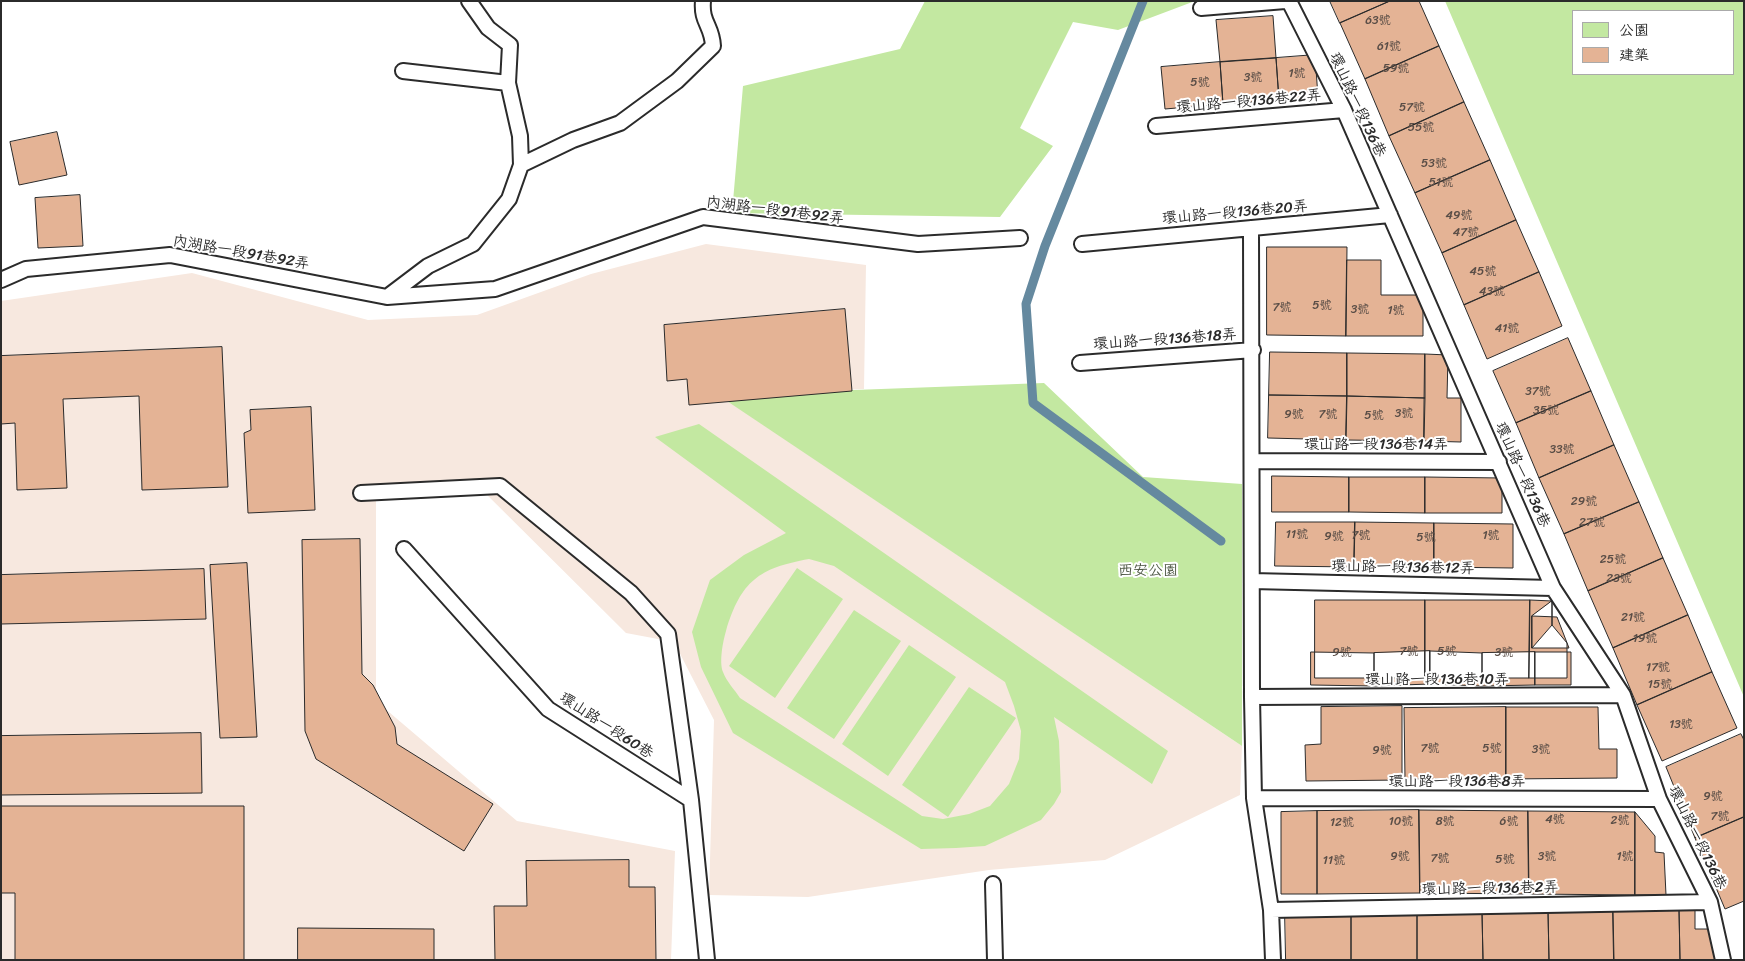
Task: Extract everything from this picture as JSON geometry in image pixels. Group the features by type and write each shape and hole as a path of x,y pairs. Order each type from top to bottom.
{"lane":[{"path":"387,297 428,266 473,244 508,199 521,165 520,136 508,83 510,45 488,28 468,1"},
{"path":"521,165 573,140 620,123 677,81 713,46 712,31 702,16 703,1"},
{"path":"1201,8 1287,1"},
{"name":"環山路一段136巷","path":"1287,1 1344,110 1553,588 1623,695 1659,799 1710,902 1723,960"},
{"path":"403,71 508,83"},
{"name":"環山路一段136巷22弄","path":"1156,126 1344,110"},
{"name":"環山路一段136巷20弄","path":"1082,244 1390,215"},
{"name":"內湖路一段91巷92弄","path":"1,280 26,269 170,255 387,297 495,289 703,216 918,244 1020,238"},
{"path":"1251,228 1254,798 1271,910 1273,960"},
{"name":"環山路一段136巷18弄","path":"1080,363 1252,350"},
{"name":"環山路一段136巷14弄","path":"1253,461 1499,462"},
{"path":"361,493 500,486 631,593 668,634 691,800 707,960"},
{"name":"環山路一段60巷","path":"404,549 548,709 691,800"},
{"name":"環山路一段136巷12弄","path":"1252,582 1553,588"},
{"name":"環山路一段136巷10弄","path":"1252,697 1623,695"},
{"name":"環山路一段136巷8弄","path":"1254,798 1659,799"},
{"path":"993,884 995,960"},
{"name":"環山路一段136巷2弄","path":"1271,910 1710,902"}],"shaded area":[{"path":"706,244 866,265 864,389 719,395 1242,746 1240,795 1105,860 989,870 808,897 709,895 714,720 674,642 626,633 473,481 376,489 376,701 517,821 675,851 671,960 1,960 1,301 192,273 368,320 477,315 591,274"}],"green space":[{"path":"925,1 1195,1 1118,30 1073,22 1020,128 1053,146 1000,217 732,213 743,86 900,49"},
{"path":"1445,1 1744,1 1744,697"},
{"name":"西安公園","path":"1044,383 1143,477 1242,484 1242,746 718,395"},
{"path":"699,424 1168,751 1152,784 1054,717 1059,741 1061,792 1041,820 985,846 921,849 733,733 701,667 692,632 710,580 744,555 786,533 655,437","holes":["809,559 834,566 1005,682 1021,731 1019,759 1009,784 990,806 969,814 943,819 922,816 740,698 728,682 722,668 721,657 726,631 738,600 754,580 777,567"]},
{"path":"797,568 843,599 775,698 729,666"},
{"path":"854,610 901,641 834,739 787,708"},
{"path":"909,645 956,677 888,776 842,744"},
{"path":"969,687 1016,718 948,817 902,785"}],"building":[{"path":"1330,1 1390,1 1340,23"},
{"path":"1390,1 1419,1 1439,46 1365,79 1340,23"},
{"path":"1273,16 1276,58 1220,62 1216,20"},
{"path":"1439,46 1464,102 1389,136 1365,79"},
{"path":"1315,55 1318,97 1279,100 1276,58"},
{"path":"1276,58 1279,100 1223,104 1220,62"},
{"path":"1220,62 1223,104 1165,109 1161,67"},
{"path":"1464,102 1490,160 1415,193 1389,136"},
{"path":"57,132 67,175 19,185 10,142"},
{"path":"1490,160 1516,220 1442,253 1415,193"},
{"path":"80,195 83,246 38,248 35,198"},
{"path":"1516,220 1539,272 1464,305 1442,253"},
{"path":"1267,247 1347,247 1346,336 1267,335"},
{"path":"1347,260 1381,260 1381,295 1423,295 1423,336 1346,336"},
{"path":"1539,272 1562,326 1487,359 1464,305"},
{"path":"845,309 852,391 689,405 687,379 667,381 664,325"},
{"path":"1568,338 1591,391 1516,423 1493,371"},
{"path":"222,347 228,487 142,490 139,396 63,399 67,488 17,490 15,423 1,424 1,356"},
{"path":"1270,352 1347,353 1347,396 1269,395"},
{"path":"1347,353 1425,354 1425,398 1347,396"},
{"path":"1425,354 1448,355 1447,398 1461,398 1461,442 1424,441"},
{"path":"1591,391 1614,445 1539,478 1516,423"},
{"path":"1269,395 1347,396 1346,440 1268,438"},
{"path":"1347,396 1425,398 1424,441 1346,440"},
{"path":"311,407 315,510 248,513 244,433 251,430 250,410"},
{"path":"1614,445 1639,502 1564,534 1539,478"},
{"path":"1272,476 1349,477 1349,512 1272,512"},
{"path":"1349,477 1425,477 1425,513 1349,512"},
{"path":"1425,477 1502,478 1502,513 1425,513"},
{"path":"1639,502 1663,558 1588,591 1564,534"},
{"path":"1276,522 1355,522 1354,567 1275,566"},
{"path":"1355,522 1434,523 1434,567 1354,567"},
{"path":"1434,523 1513,524 1513,568 1434,567"},
{"path":"360,539 362,674 373,685 395,727 397,744 493,804 464,851 316,759 305,731 302,540"},
{"path":"1663,558 1688,615 1613,648 1588,591"},
{"path":"247,563 257,737 220,738 210,565"},
{"path":"204,569 206,619 1,624 1,575"},
{"path":"1315,600 1425,600 1425,678 1315,678"},
{"path":"1425,600 1530,600 1529,678 1425,678"},
{"path":"1530,600 1552,601 1552,625 1567,643 1567,678 1529,678"},
{"path":"1552,601 1552,625 1532,648 1532,616"},
{"path":"1688,615 1712,672 1637,705 1613,648"},
{"path":"1532,616 1557,617 1569,648 1532,648"},
{"path":"1430,651 1482,653 1482,686 1430,684"},
{"path":"1430,651 1430,684 1374,686 1374,653"},
{"path":"1311,652 1374,653 1374,686 1311,685"},
{"path":"1535,652 1571,652 1571,685 1535,685"},
{"path":"1535,652 1535,685 1482,686 1482,653"},
{"path":"1712,672 1737,728 1662,761 1637,705"},
{"path":"1402,706 1402,780 1306,781 1305,745 1321,744 1321,707"},
{"path":"1506,707 1598,707 1599,749 1617,749 1617,778 1506,779"},
{"path":"1506,707 1506,779 1405,779 1404,708"},
{"path":"201,733 202,793 1,795 1,736"},
{"path":"1741,734 1744,740 1744,817 1695,838 1666,767"},
{"path":"1,806 244,806 244,960 15,960 15,893 1,893"},
{"path":"1419,810 1420,893 1317,894 1317,811"},
{"path":"1419,810 1528,811 1529,894 1420,893"},
{"path":"1317,811 1317,894 1281,894 1281,812"},
{"path":"1528,811 1635,812 1635,895 1529,894"},
{"path":"1635,812 1655,836 1655,852 1664,853 1666,895 1635,895"},
{"path":"1744,817 1744,901 1725,909 1695,838"},
{"path":"629,860 629,887 655,887 656,960 495,960 494,906 527,906 526,861"},
{"path":"1695,909 1695,929 1715,929 1715,960 1680,960 1679,910"},
{"path":"1613,910 1614,960 1549,960 1548,911"},
{"path":"1613,910 1679,910 1680,960 1614,960"},
{"path":"1548,911 1549,960 1483,960 1482,912"},
{"path":"1482,912 1483,960 1417,960 1417,913"},
{"path":"1417,913 1417,960 1351,960 1351,914"},
{"path":"1285,914 1351,914 1351,960 1286,960"},
{"path":"298,928 434,929 434,960 298,960"}],"waterway":[{"path":"1143,1 1045,246 1026,304 1033,403 1221,541"}]}
